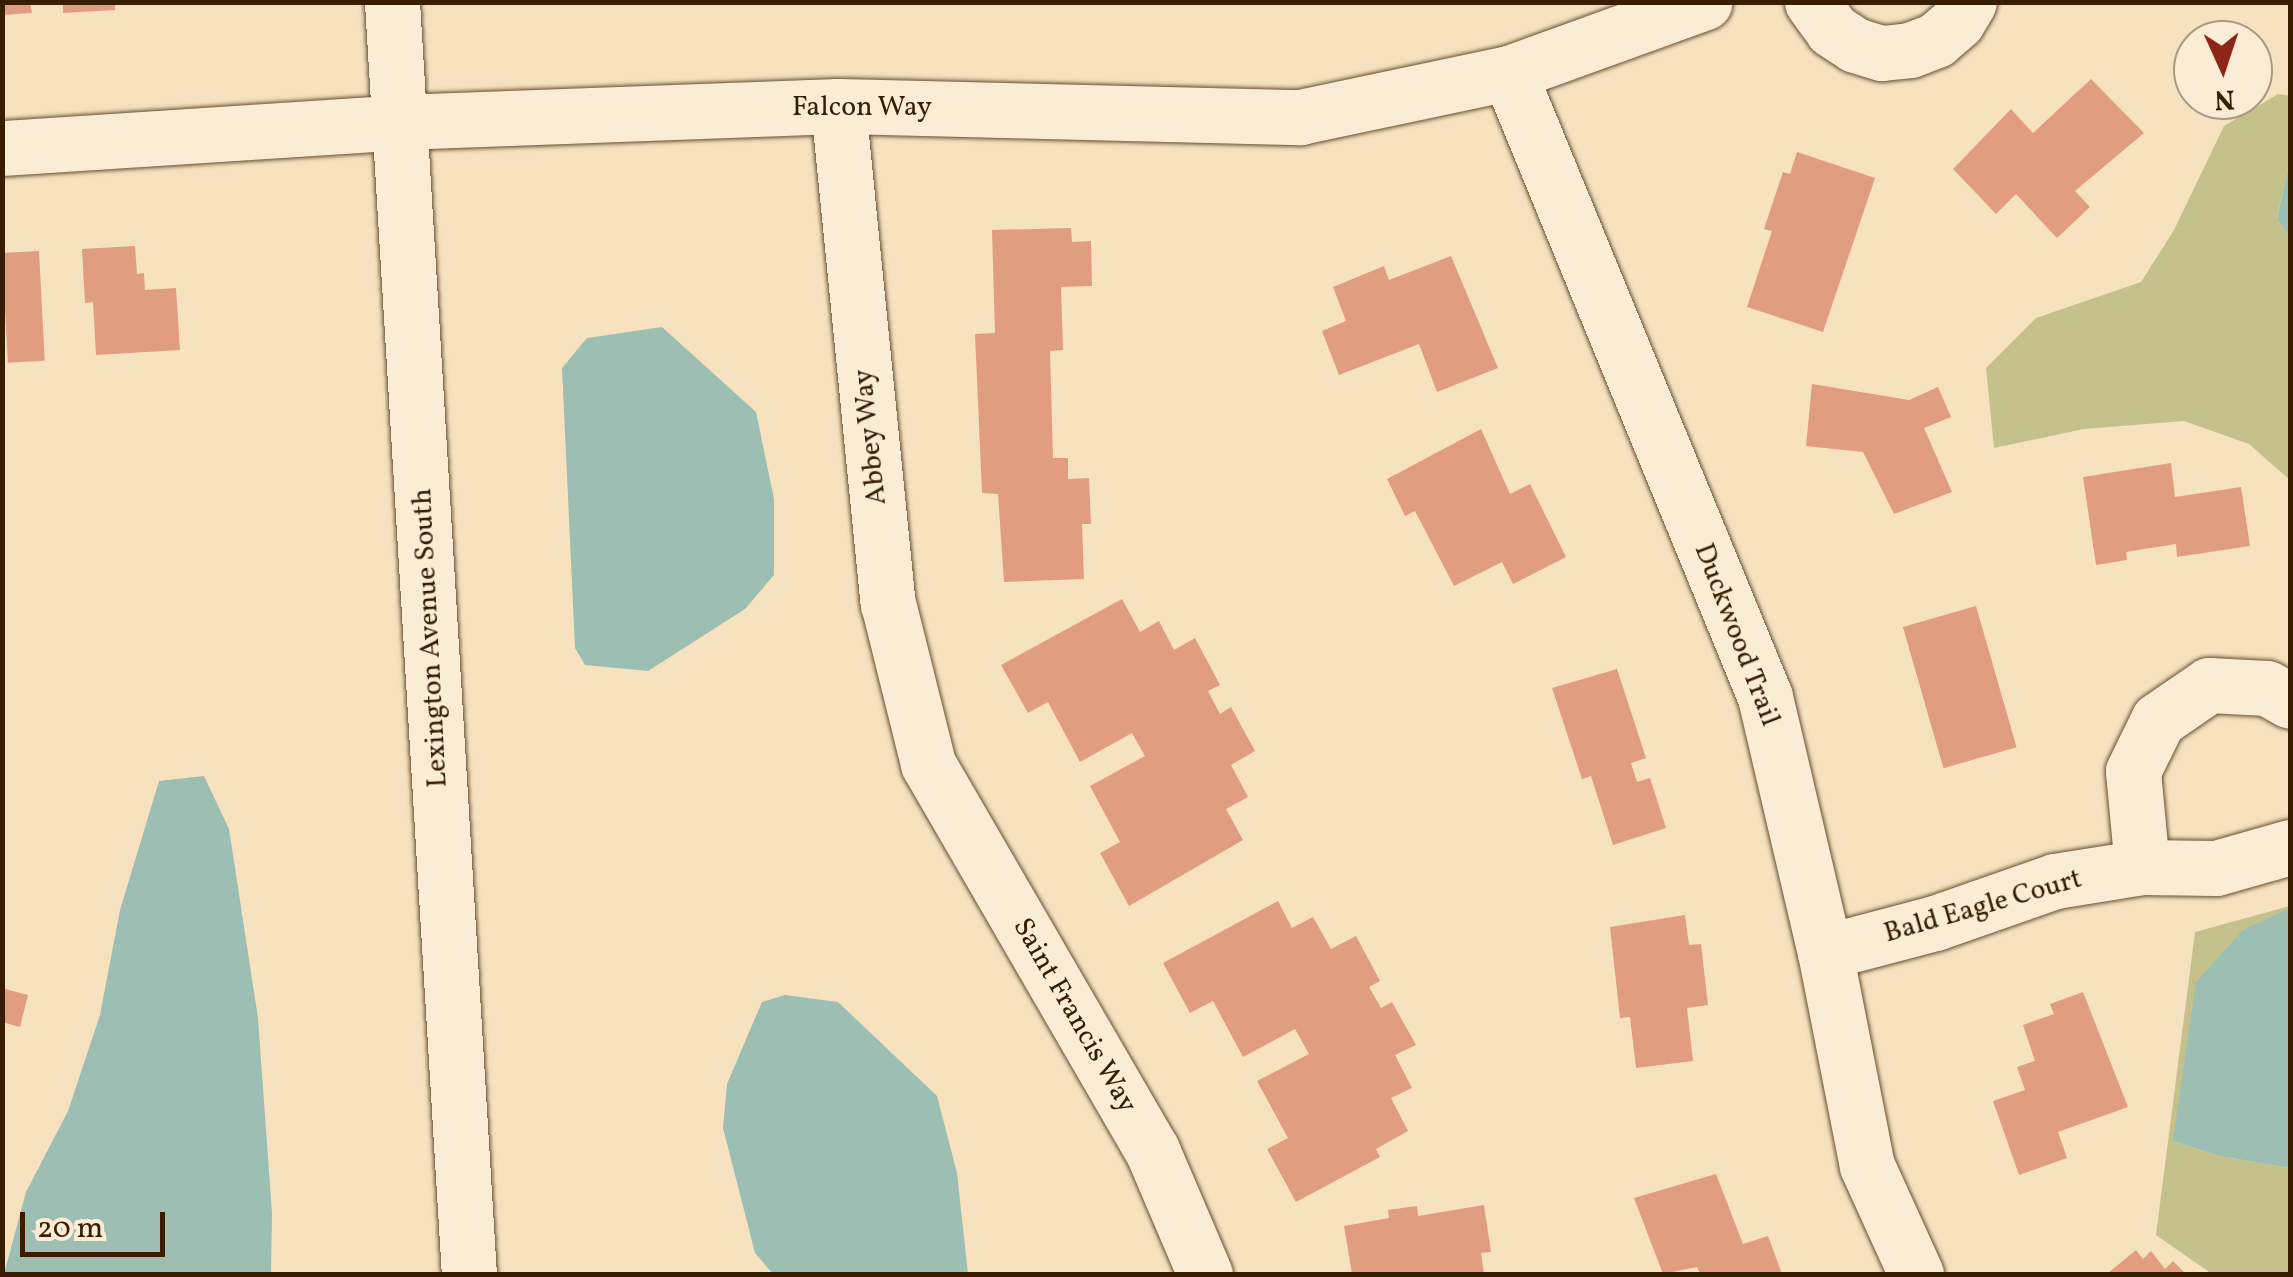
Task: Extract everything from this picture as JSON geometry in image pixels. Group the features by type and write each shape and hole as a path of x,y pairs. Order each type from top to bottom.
{"street":[{"name":"Lexington Avenue South","path":"392,2 469,1274"},
{"name":"Falcon Way","path":"2,148 400,122 838,106 1300,117 1509,73 1705,2"},
{"path":"1812,2 1832,30 1855,45 1882,52 1910,50 1936,40 1958,22 1969,2"},
{"name":"Duckwood Trail","path":"1509,73 1766,697 1824,952 1867,1166 1916,1274"},
{"name":"Abbey Way","path":"838,106 888,603 928,764"},
{"path":"2142,868 2133,771 2158,720 2210,685 2268,688 2290,701"},
{"name":"Saint Francis Way","path":"928,764 1152,1150 1205,1274"},
{"name":"Bald Eagle Court","path":"1824,952 1936,923 2055,881 2142,868 2216,868 2290,847"}],"shaded area":[{"path":"2290,96 2290,160 2277,218 2290,236 2290,480 2249,444 2184,421 2084,429 1994,448 1986,368 2036,318 2141,282 2174,230 2224,126 2234,120 2273,120 2273,97"},
{"path":"2290,906 2173,1141 2219,1156 2290,1168 2290,1274 2212,1274 2156,1235 2195,932"}],"water":[{"path":"2290,160 2290,236 2277,219"},
{"path":"662,327 756,412 774,499 774,575 745,609 648,671 585,665 575,648 562,368 587,338"},
{"path":"204,776 229,829 258,1018 272,1213 271,1274 4,1274 26,1192 68,1111 100,1015 120,910 159,781"},
{"path":"2290,911 2290,1168 2219,1156 2173,1141 2196,982 2243,930"},
{"path":"785,995 838,1002 937,1096 957,1173 968,1274 773,1274 755,1253 723,1128 727,1084 762,1002"}],"building":[{"path":"2,2 30,2 32,13 2,15"},
{"path":"63,2 115,2 115,10 63,13"},
{"path":"2091,79 2144,133 2075,191 2090,207 2057,238 2016,194 1996,214 1953,169 2011,109 2033,133"},
{"path":"1797,152 1875,178 1823,332 1747,307 1772,231 1764,229 1783,172 1790,174"},
{"path":"1071,228 1072,242 1091,241 1092,286 1061,287 1063,350 1050,351 1053,458 1068,458 1068,479 1089,478 1091,524 1082,524 1084,579 1004,582 998,494 982,493 975,334 995,333 992,230"},
{"path":"135,246 137,274 144,273 145,290 176,288 180,350 96,355 93,302 85,303 82,249"},
{"path":"39,251 45,361 8,363 2,253"},
{"path":"1451,256 1498,368 1437,392 1419,344 1339,375 1322,331 1346,321 1333,287 1384,266 1389,280"},
{"path":"1812,384 1909,400 1938,387 1951,417 1924,428 1952,492 1894,514 1863,452 1806,446"},
{"path":"1481,429 1510,494 1530,484 1566,557 1513,584 1502,562 1454,586 1415,511 1405,516 1387,479"},
{"path":"2171,463 2175,497 2241,487 2250,546 2177,557 2176,544 2126,552 2127,560 2096,565 2083,477"},
{"path":"1122,599 1140,632 1159,621 1174,650 1195,638 1220,685 1208,691 1220,714 1231,707 1255,751 1231,765 1248,797 1226,809 1243,840 1129,906 1100,853 1120,842 1090,786 1145,756 1132,733 1080,762 1048,702 1028,713 1001,665"},
{"path":"1976,606 2017,747 1943,768 1903,627"},
{"path":"1617,669 1646,758 1631,763 1637,782 1650,778 1666,828 1613,845 1591,776 1582,779 1552,688"},
{"path":"1278,901 1292,928 1313,917 1331,949 1356,936 1380,981 1369,987 1381,1008 1392,1002 1416,1045 1395,1055 1412,1088 1391,1098 1408,1131 1376,1149 1380,1157 1296,1202 1267,1149 1288,1138 1257,1081 1309,1054 1295,1029 1243,1057 1213,1001 1190,1013 1163,963"},
{"path":"1685,915 1689,945 1701,944 1708,1005 1687,1008 1693,1061 1636,1068 1630,1017 1620,1018 1610,927"},
{"path":"5,989 28,995 20,1027 2,1022"},
{"path":"2083,992 2128,1107 2058,1132 2067,1158 2019,1175 1993,1101 2025,1090 2017,1067 2035,1061 2023,1025 2054,1014 2050,1004"},
{"path":"1716,1174 1743,1244 1768,1236 1782,1274 1700,1274 1697,1267 1663,1274 1634,1198"},
{"path":"1484,1205 1491,1252 1481,1253 1484,1274 1352,1274 1344,1226 1389,1218 1388,1210 1417,1206 1418,1216"},
{"path":"2136,1250 2143,1259 2151,1251 2165,1269 2173,1261 2186,1274 2107,1274"}]}
